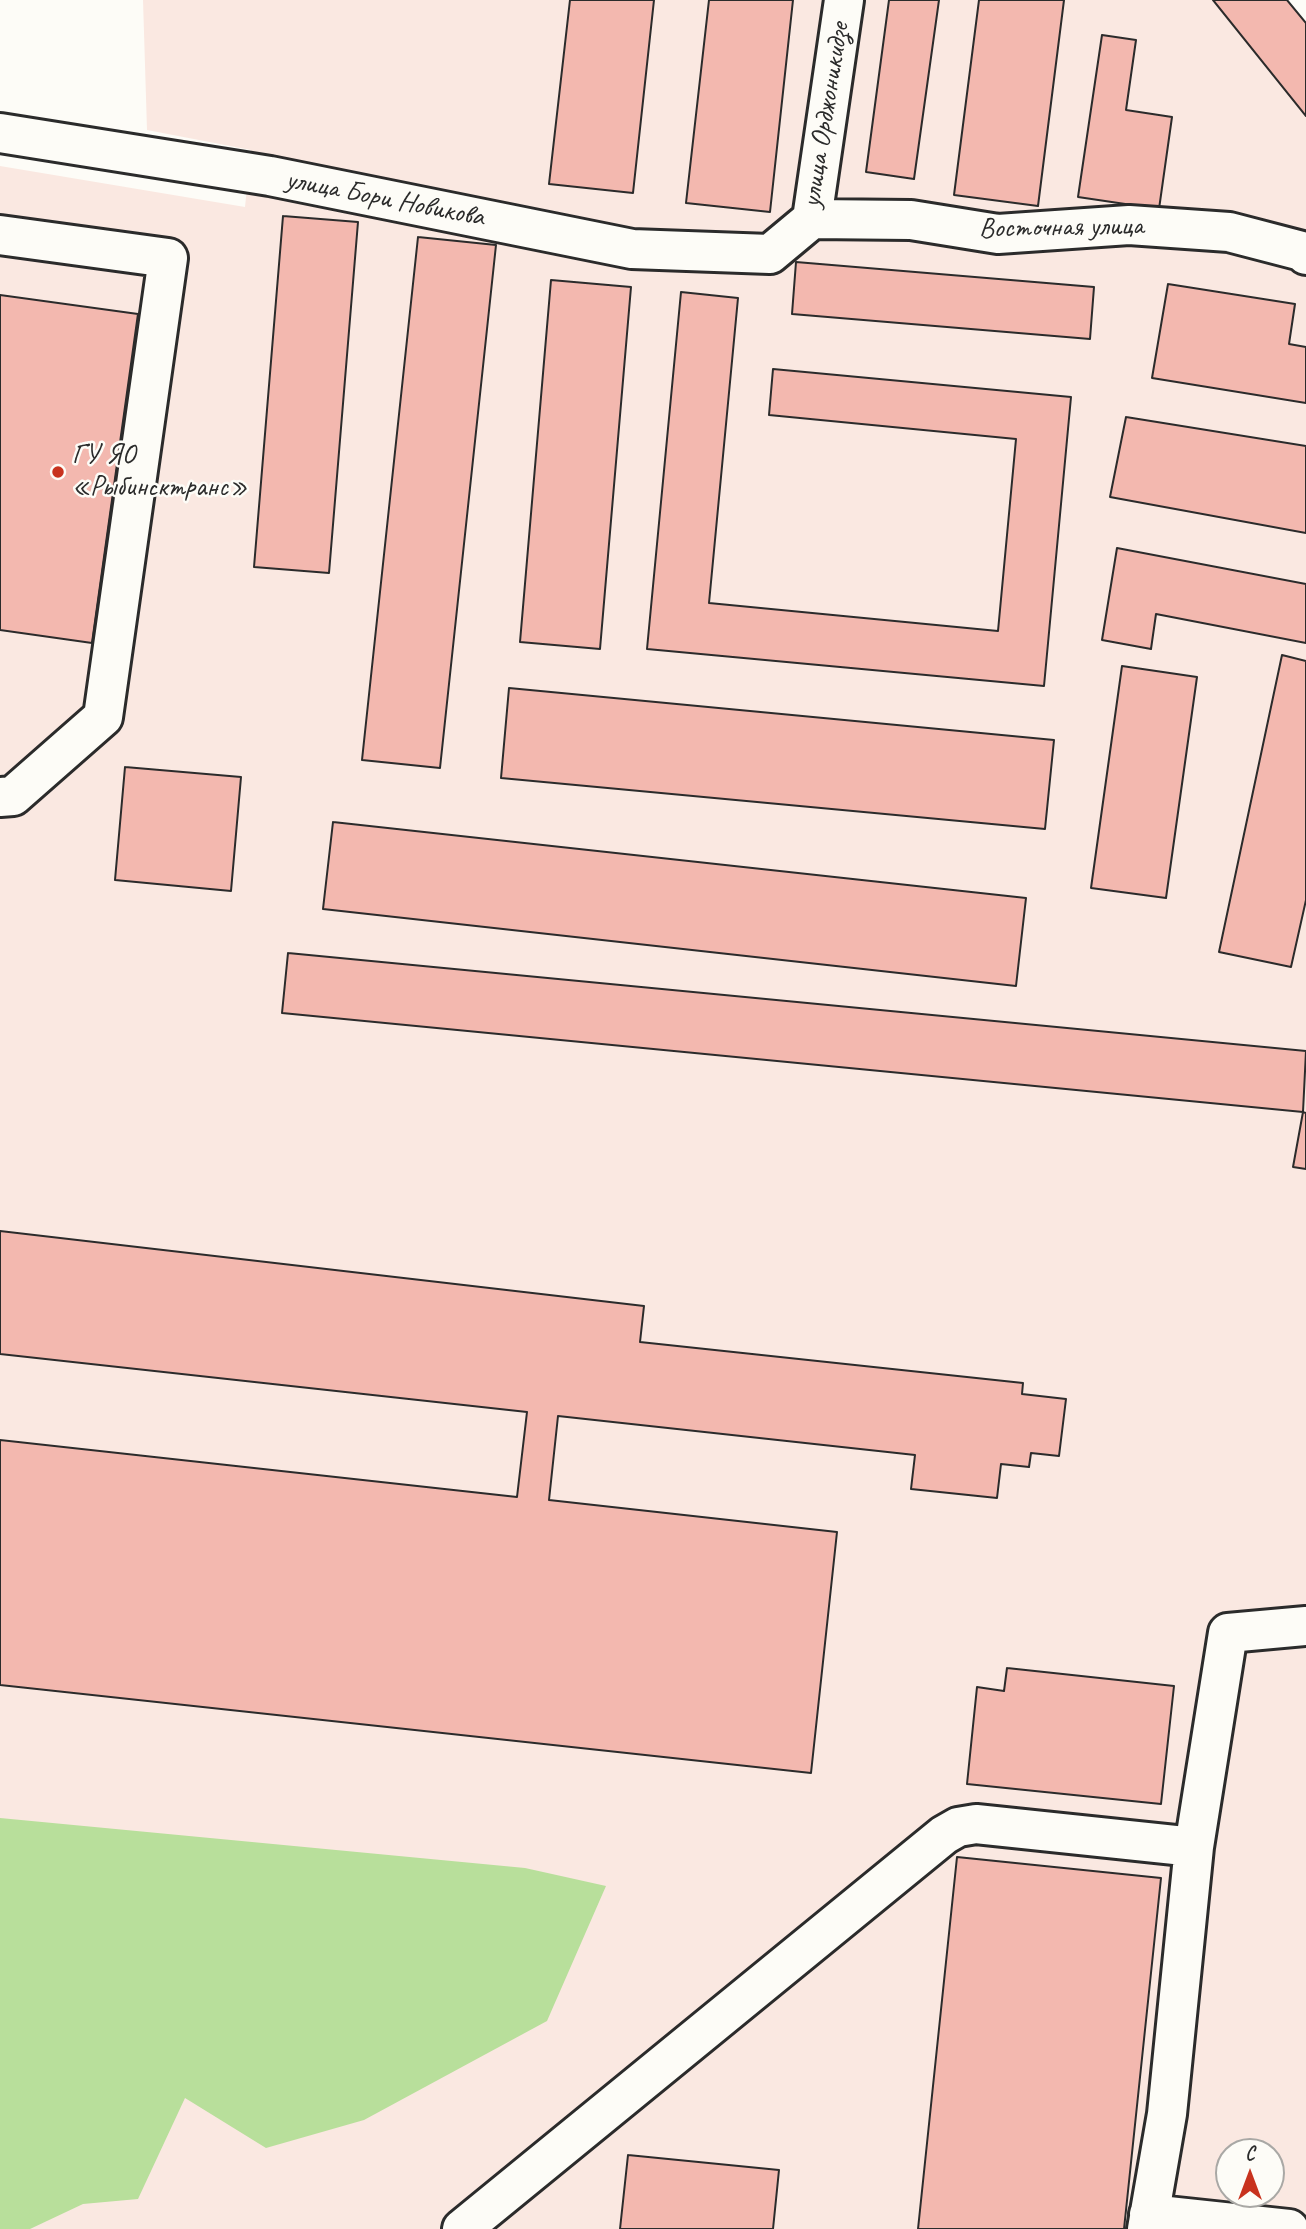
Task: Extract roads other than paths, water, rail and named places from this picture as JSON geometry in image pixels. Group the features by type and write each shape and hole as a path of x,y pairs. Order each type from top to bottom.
{"street":[{"name":"улица Орджоникидзе","path":"770,254 812,219 844,0"},
{"name":"улица Бори Новикова","path":"0,133 270,176 632,249 770,254"},
{"name":"Восточная улица","path":"812,219 911,220 998,234 1129,225 1229,232 1302,251 1306,255"},
{"path":"0,235 168,258 103,717 13,796 0,797"},
{"path":"1289,2229 1148,2222 1167,2114 1194,1847 1228,1633 1306,1626"},
{"path":"462,2229 958,1827 976,1824 1194,1847"}],"place":[{"name":"ГУ ЯО «Рыбинсктранс»","path":"58,472"}]}
